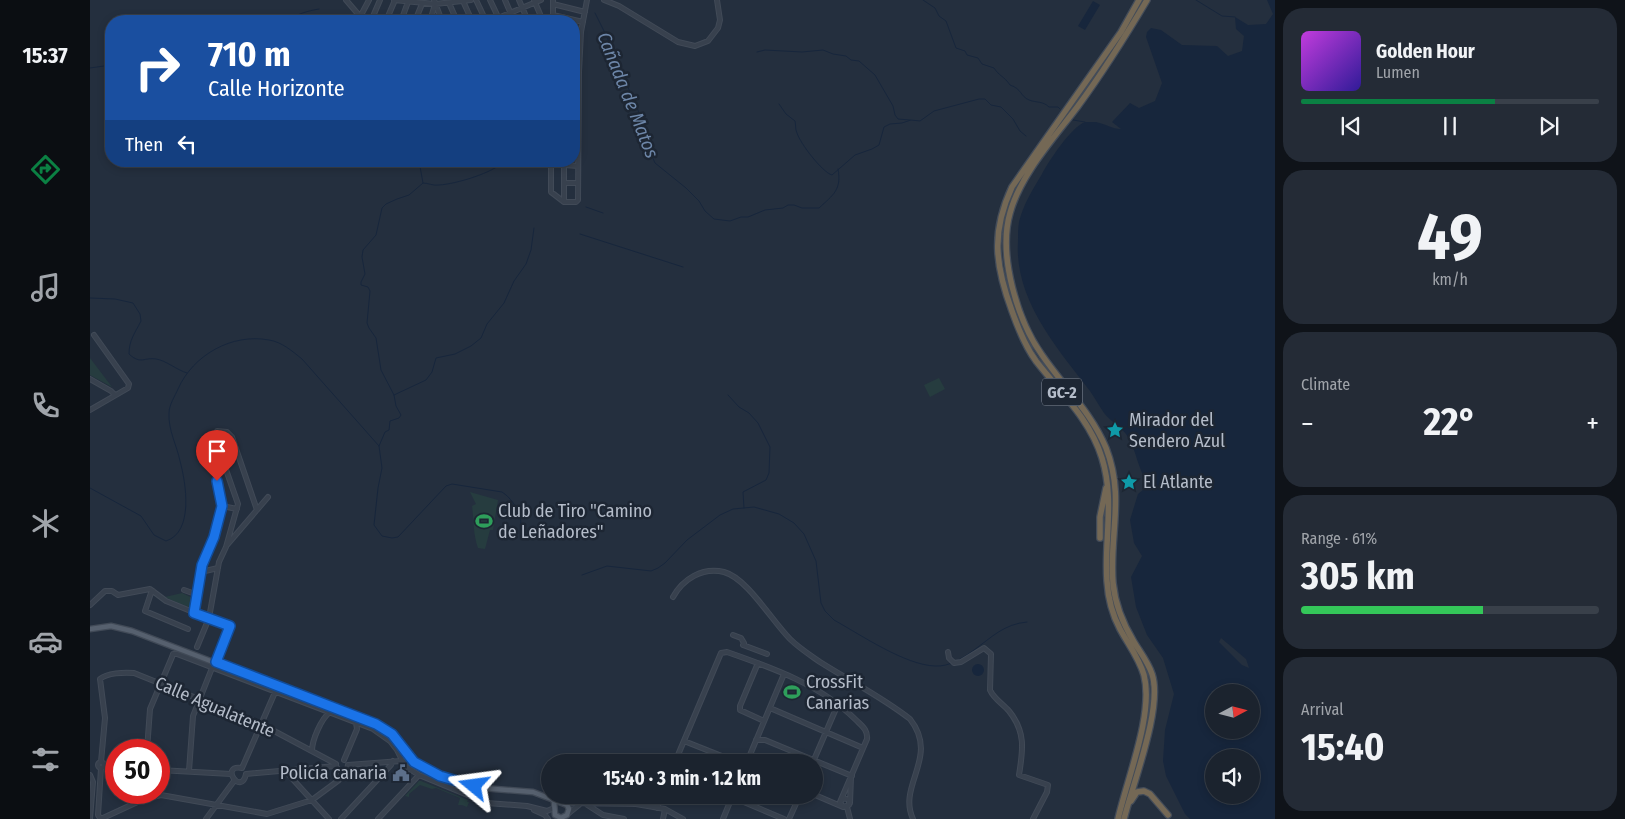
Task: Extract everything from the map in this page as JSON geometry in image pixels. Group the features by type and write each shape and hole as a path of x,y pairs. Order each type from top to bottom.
{"highway":[{"name":"GC-2","path":"1118,819 1147,705 1143,673 1139,662 1119,627 1109,597 1106,569 1109,495 1105,468 1097,445 1085,422 1035,360 1026,345 1002,283 997,255 997,240 1002,211 1012,187 1121,32 1139,0"},
{"name":"GC-2","path":"1125,819 1154,705 1155,684 1152,672 1125,625 1115,595 1113,569 1116,517 1111,464 1105,447 1088,414 1034,343 1010,282 1006,255 1008,219 1013,203 1025,179 1108,65 1147,0"},
{"path":"1068,388 1078,397 1090,413 1106,442"},
{"path":"1113,462 1118,488 1116,517"},
{"path":"1100,538 1100,517 1106,488 1105,468"},
{"path":"1117,632 1143,673"},
{"path":"1140,761 1138,783 1154,794 1170,817"},
{"path":"1125,819 1132,798 1137,792 1142,791 1150,794 1170,817"}],"main road":[{"path":"90,629 111,626 119,627 259,679 276,690 385,728 398,741 412,760 440,776 474,786 534,792 541,794"},
{"path":"554,804 555,817 561,818 566,816 569,808 564,804"},
{"path":"554,808 561,804"}],"street":[{"path":"346,0 358,15"},
{"path":"361,15 369,0"},
{"path":"374,15 380,0"},
{"path":"389,15 395,0 422,4 470,0"},
{"path":"476,0 483,15"},
{"path":"490,0 497,15"},
{"path":"505,0 510,13"},
{"path":"519,0 526,15"},
{"path":"507,15 541,0"},
{"path":"580,45 587,0"},
{"path":"604,0 619,6 678,42 695,46 702,45 708,41 718,28 720,20 717,0"},
{"path":"463,1 469,15"},
{"path":"535,1 541,15"},
{"path":"403,15 408,2"},
{"path":"432,15 435,2"},
{"path":"435,2 440,15"},
{"path":"553,15 553,2 585,12"},
{"path":"449,3 454,15"},
{"path":"417,15 422,4"},
{"path":"551,167 551,192 564,202 576,202 578,200 578,167"},
{"path":"564,167 564,202"},
{"path":"564,183 578,183"},
{"path":"90,410 128,388 129,384 94,335"},
{"path":"90,379 115,395"},
{"path":"194,613 202,565 216,531 222,506 214,450 218,431 227,432 232,436 257,510"},
{"path":"197,647 209,618 218,568 237,509 237,501 223,461 215,457"},
{"path":"226,547 268,497"},
{"path":"222,506 237,509"},
{"path":"201,572 218,568"},
{"path":"673,597 684,583 700,573 714,571 726,573 743,583 781,630 799,648 910,720 918,731 922,746 910,799 910,810 913,819"},
{"path":"90,605 105,591 118,595 147,589 153,591 166,601 230,626 216,662"},
{"path":"184,590 198,595"},
{"path":"153,591 145,611 188,628"},
{"path":"733,635 742,639 743,646 739,656"},
{"path":"743,646 767,654"},
{"path":"948,652 949,658 954,664 984,648 992,654 990,690 1010,712 1017,724 1023,742 1019,775 1048,785 1047,792 1033,819"},
{"path":"679,754 721,653 727,652 798,680 838,704 865,729 868,734 867,739 842,800 841,805 846,806"},
{"path":"147,739 148,714 173,654 276,690 383,735 397,750 401,761 412,772 487,803 527,806 547,811 554,808"},
{"path":"758,663 740,710 764,721"},
{"path":"189,772 192,722 212,668"},
{"name":"Calle Agualatente","path":"102,765 105,718 100,679 104,676 128,672 261,724 336,765"},
{"path":"750,754 784,674"},
{"path":"242,768 276,690"},
{"path":"816,754 838,704"},
{"path":"770,708 863,748"},
{"path":"312,751 324,718 330,712"},
{"path":"344,760 356,729 356,723"},
{"path":"756,740 765,740 797,754"},
{"path":"684,742 716,754"},
{"path":"326,767 327,759"},
{"path":"246,774 326,767 336,765 340,760 344,760"},
{"path":"344,760 348,765"},
{"path":"348,765 401,761 420,765"},
{"path":"341,819 393,762"},
{"path":"105,765 102,765 98,815 100,818 104,818 133,804"},
{"path":"336,765 339,771 343,772"},
{"path":"170,796 267,814 312,800 339,780 348,765"},
{"path":"823,765 852,777"},
{"path":"231,774 235,768 242,768"},
{"path":"242,768 246,774"},
{"path":"287,770 329,819"},
{"path":"170,771 231,774"},
{"path":"231,774 234,780"},
{"path":"234,780 241,781 245,778 246,774"},
{"path":"90,775 92,782 90,819"},
{"path":"378,819 419,775"},
{"path":"846,806 852,777"},
{"path":"206,819 234,780"},
{"path":"823,798 846,806"},
{"path":"842,800 847,799 846,806 850,819"},
{"path":"566,816 576,807 586,804 604,815 624,819"},
{"path":"631,804 665,809 683,819"},
{"path":"657,808 659,804"},
{"path":"723,819 730,804"},
{"path":"751,804 784,819"},
{"path":"789,819 796,804"},
{"path":"513,806 538,812 545,815 548,819"},
{"path":"663,819 665,809"},
{"path":"267,814 271,819"}],"green space":[{"path":"90,358 112,387 90,375"},
{"path":"939,378 945,389 930,397 924,385"},
{"name":"Club de Tiro \"Camino de Leñadores\"","path":"470,492 498,500 493,530 490,530 485,549 478,548 476,543 472,506 476,504"},
{"path":"182,593 195,599 194,609 165,597"},
{"path":"419,781 468,800 467,807 458,805 460,798 436,788 432,789 420,785 409,794 409,797 405,796"}],"water":[{"path":"1267,0 1275,0 1275,819 1190,819 1185,814 1166,776 1163,761 1165,730 1174,694 1163,658 1147,635 1136,607 1131,577 1142,556 1134,543 1130,520 1138,494 1149,485 1142,474 1128,437 1104,413 1090,391 1064,358 1030,303 1023,283 1019,262 1018,227 1023,209 1045,168 1073,130 1085,122 1096,122 1121,129 1112,122 1130,103 1139,108 1155,101 1162,83 1146,37 1147,32 1151,28 1161,30 1182,45 1217,46 1228,56 1242,51 1244,36 1236,29 1235,17 1248,25 1266,24 1273,14","holes":["1221,638 1246,659 1249,668 1242,665 1219,642"]},
{"path":"1093,1 1100,5 1085,30 1078,26"},
{"path":"978,664 984,670 978,676 972,670"}],"waterway":[{"path":"923,0 935,8 939,16 946,21 956,48 965,51 967,55 978,58 982,64 994,68 1026,98 1060,109"},
{"path":"1196,0 1222,16 1235,17"},
{"path":"297,15 319,9"},
{"name":"Cañada de Matos","path":"595,13 607,37 619,76 626,83 636,105 655,163 686,188 714,219 730,221 741,217 748,217 765,210 783,208 788,205 802,208 819,208 835,192 839,182 838,169"},
{"path":"757,52 765,50 802,52 823,50 859,61 875,75 893,106 898,119 910,120"},
{"path":"90,68 105,66"},
{"name":"Cañada de Matos","path":"779,104 786,114 795,121 796,132 807,150 817,163 832,175 855,155 879,145 884,127 911,120 920,121 934,111 979,99 985,99 991,105 1001,107 1026,136"},
{"path":"1073,120 1085,122"},
{"path":"420,167 423,183"},
{"path":"379,446 385,432 389,430 390,421 399,418 401,415 396,406 394,395 381,370 376,338 367,323 370,291 368,287 361,285 365,274 362,257 363,250 376,235 382,208 386,204 409,195 423,183 446,184 483,174 496,167"},
{"path":"586,207 603,213"},
{"path":"394,395 426,380 432,372 436,358 455,354 471,346 481,338 487,324 504,303 514,281 526,264 531,250 534,228"},
{"path":"580,234 683,267"},
{"path":"90,298 115,299 133,303 140,314 141,321 131,341 129,354 140,360 160,360 187,373"},
{"path":"90,488 141,516 154,535 166,541 175,536 181,528 184,518 186,494 179,455 171,432 169,419 171,404 193,366 215,349 241,340 269,340 283,345 302,359 379,446 382,468 374,525 382,536 398,537 446,486 452,484 505,494 519,513 524,537"},
{"path":"728,395 758,423 770,447 769,473 766,480 743,492 744,508"},
{"path":"582,575 607,566 651,571 665,563 687,540 720,515 733,509 754,507 779,514 794,523 804,534 816,561 821,603 825,611 834,620 897,655 923,664 945,665 965,656 1005,628 1027,622"}],"place":[{"name":"Mirador del Sendero Azul","path":"1115,430"},
{"name":"El Atlante","path":"1129,482"},
{"name":"Club de Tiro \"Camino de Leñadores\"","path":"484,521"},
{"name":"CrossFit Canarias","path":"792,692"},
{"name":"Policía canaria","path":"401,773"}],"route":[{"path":"217,481 222,506 214,537 202,565 194,613 230,626 216,662 385,728 414,762 434,774 474,786"}]}
